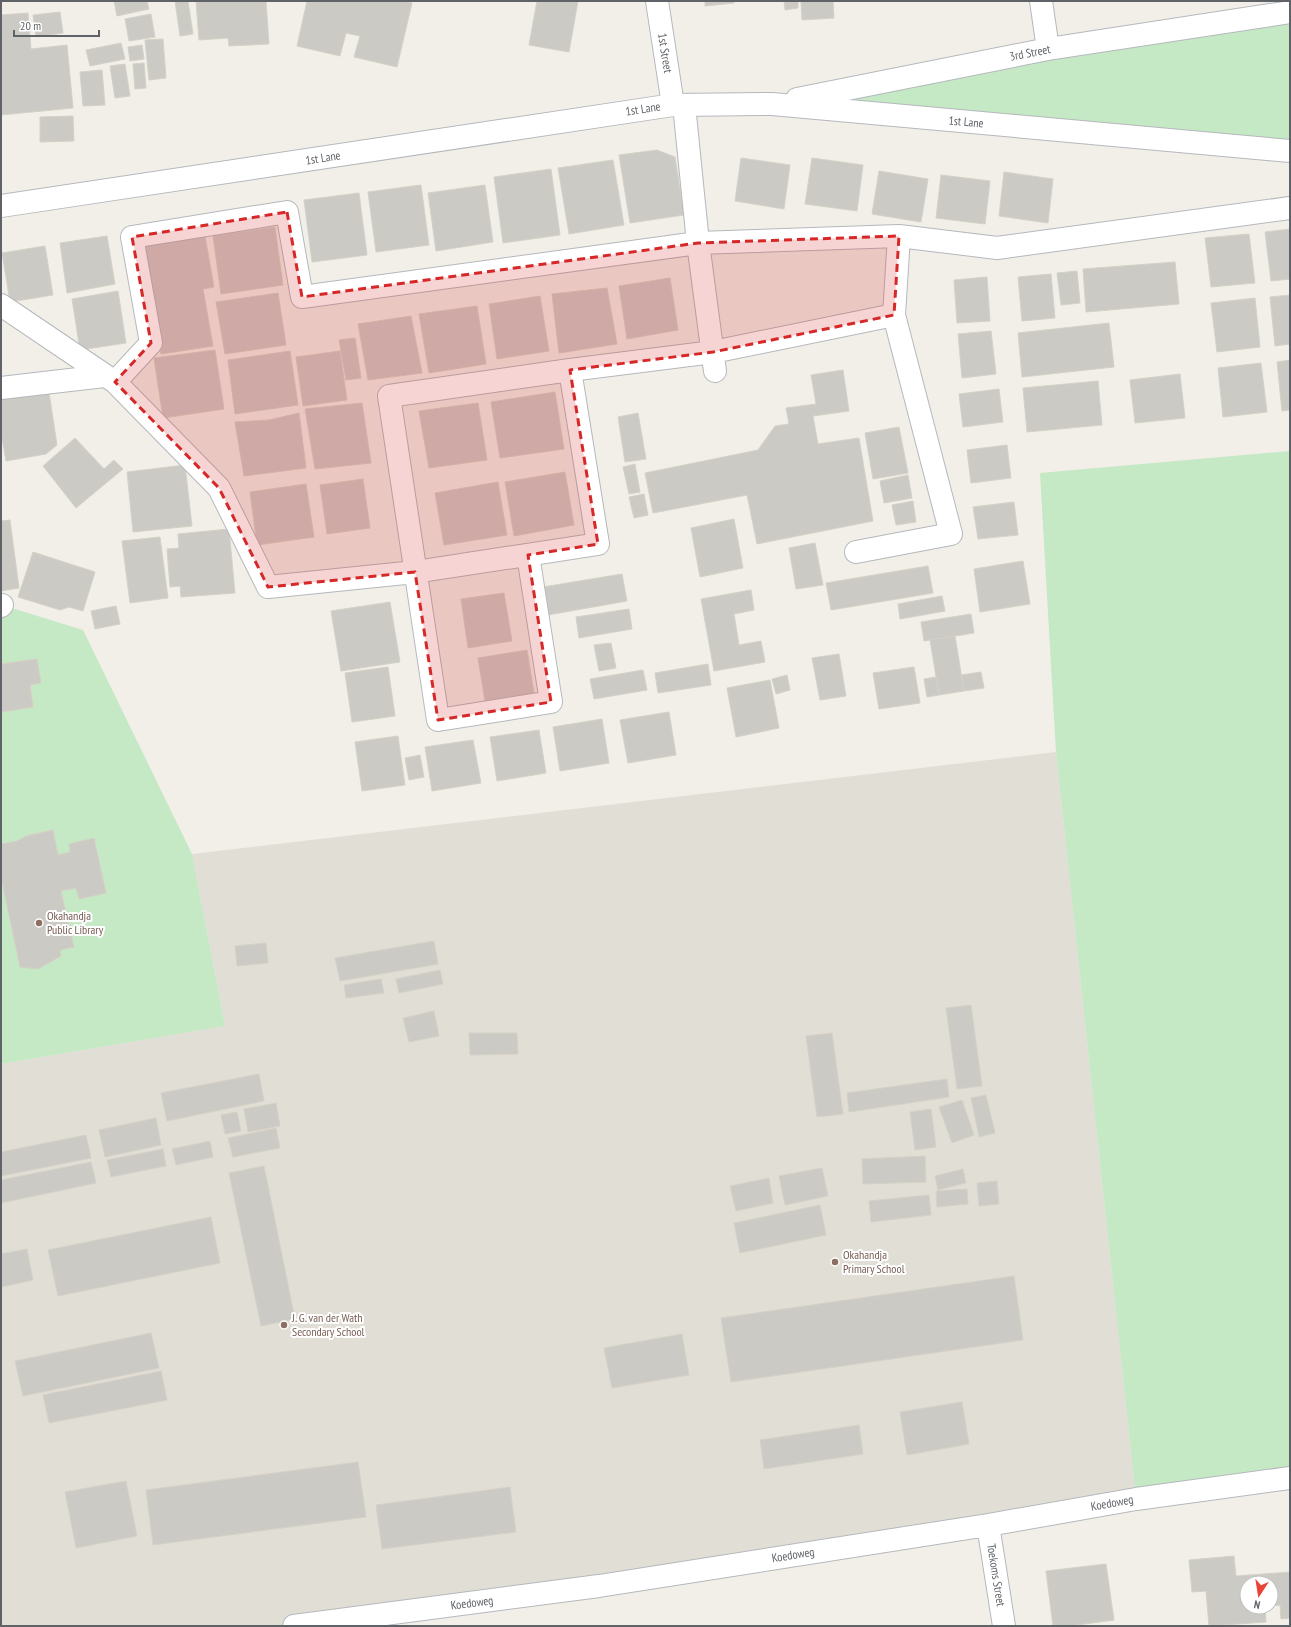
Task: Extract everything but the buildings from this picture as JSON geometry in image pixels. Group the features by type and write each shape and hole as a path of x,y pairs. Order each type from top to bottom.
{"street":[{"name":"1st Street","path":"657,1 678,105 714,361"},
{"path":"1041,1 1048,49"},
{"name":"3rd Street","path":"772,104 1048,49 1290,12"},
{"name":"1st Lane","path":"1,206 678,105 772,104 1290,151"},
{"path":"1,388 110,379 151,343 132,237 287,212 302,297 698,243 899,236 997,248 1290,208"},
{"path":"856,552 951,534 894,315 899,236"},
{"path":"1,306 110,379 219,488 268,587 415,572 598,544 570,370"},
{"path":"528,555 551,702 438,720 389,396 570,370 714,361 894,315"},
{"name":"Koedoweg","path":"294,1626 600,1586 988,1524 1136,1498 1290,1478"},
{"name":"Toekoms Street","path":"988,1524 1004,1626"}],"highlighted area":[{"path":"287,212 302,297 698,243 899,236 894,315 713,352 570,370 598,544 528,555 551,702 438,720 415,572 268,587 219,488 115,382 151,343 132,237"}],"shaded area":[{"path":"1056,752 1136,1499 294,1626 1,1626 1,1064 225,1026 192,854"}],"green space":[{"path":"1290,12 1290,151 772,104"},
{"path":"1290,451 1290,1478 1136,1499 1056,752 1040,473"},
{"path":"2,605 83,630 192,854 225,1026 1,1064"}],"place":[{"name":"Okahandja Public Library","path":"39,923"},
{"name":"Okahandja Primary School","path":"835,1262"},
{"name":"J. G. van der Wath Secondary School","path":"284,1325"}]}
